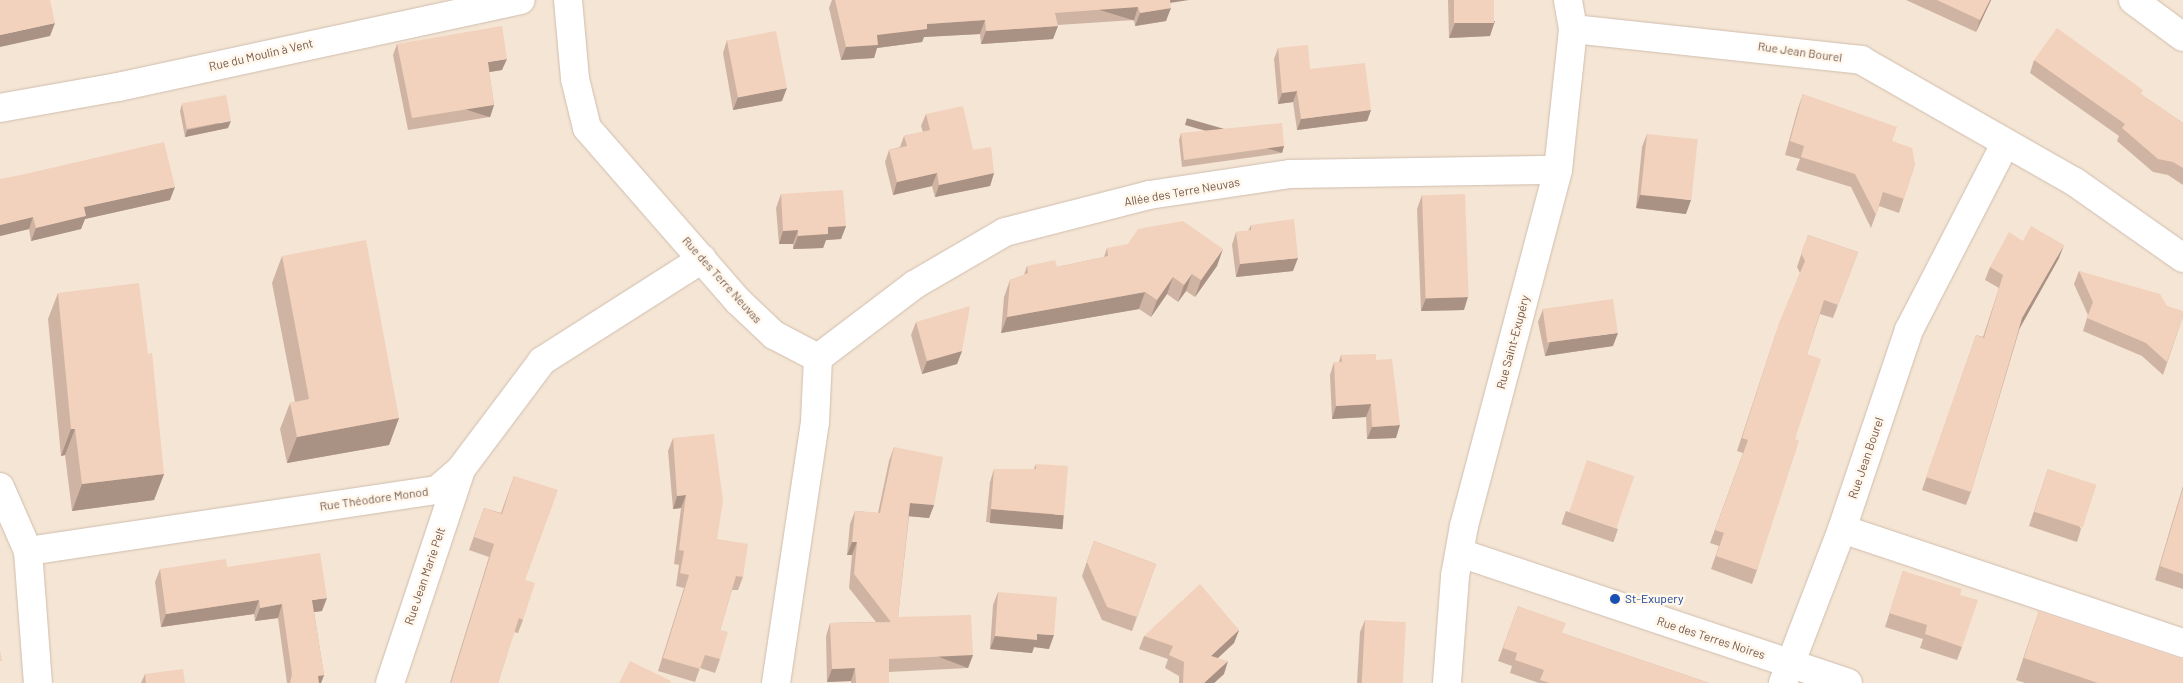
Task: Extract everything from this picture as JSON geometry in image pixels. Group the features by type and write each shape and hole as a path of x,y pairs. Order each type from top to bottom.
{"street":[{"name":"Rue du Moulin à Vent","path":"0,108 118,87 521,0"},
{"name":"Rue des Terre Neuvas","path":"568,0 575,79 587,128 774,336 818,358"},
{"name":"Rue Saint-Exupéry","path":"1447,683 1460,553 1558,170 1573,29 1568,0"},
{"path":"2133,0 2183,37"},
{"name":"Rue Jean Bourel","path":"1573,29 1861,60 2005,144 2075,182 2183,258"},
{"name":"Rue Jean Bourel","path":"1787,673 1842,529 1909,330 2005,144"},
{"name":"Allée des Terre Neuvas","path":"818,358 914,285 1005,232 1140,198 1290,174 1558,170"},
{"name":"Rue Théodore Monod","path":"28,551 437,490 461,469 542,361 702,258"},
{"path":"776,683 815,422 818,358"},
{"name":"Rue Jean Marie Pelt","path":"390,683 461,469"},
{"path":"0,487 28,551 38,683"},
{"path":"1842,529 2183,643"},
{"name":"Rue des Terres Noires","path":"1460,553 1787,673 1848,683"}],"shaded area":[{"path":"0,0 2183,0 2183,683 0,683"}],"building":[{"path":"0,0 50,0 55,23 0,35"},
{"path":"835,0 1170,0 1171,8 1140,13 1138,7 1055,13 1058,26 986,31 985,20 927,24 927,29 877,35 878,45 846,47"},
{"path":"1454,0 1494,0 1494,23 1454,23"},
{"path":"1937,0 1990,0 1980,20"},
{"path":"502,26 507,59 488,62 494,105 412,118 397,44"},
{"path":"2057,28 2143,90 2141,94 2183,123 2183,168 2173,162 2158,159 2122,128 2125,124 2034,60"},
{"path":"776,31 787,88 738,97 727,41"},
{"path":"1308,45 1310,69 1365,63 1371,110 1301,119 1297,91 1282,93 1278,48"},
{"path":"1803,94 1897,127 1892,141 1912,148 1915,164 1904,199 1883,192 1876,215 1855,174 1801,157 1804,146 1790,141"},
{"path":"226,95 231,121 187,129 182,104"},
{"path":"963,106 973,150 991,147 994,173 939,185 937,173 897,182 889,150 907,146 904,136 930,130 926,114"},
{"path":"1282,123 1284,146 1184,160 1181,133"},
{"path":"1647,134 1698,139 1691,200 1641,195"},
{"path":"164,142 175,187 84,207 86,216 36,228 33,217 0,225 0,179"},
{"path":"843,190 846,226 828,227 828,234 798,236 798,230 783,231 781,194"},
{"path":"1465,194 1469,297 1426,298 1422,196"},
{"path":"1294,219 1298,258 1240,264 1236,232 1251,230 1251,225"},
{"path":"1183,221 1223,249 1201,280 1192,274 1184,285 1173,277 1157,300 1145,292 1007,317 1010,280 1028,273 1027,266 1055,260 1057,267 1108,256 1107,248 1128,244 1138,229"},
{"path":"2031,226 2064,245 2022,318 1971,492 1926,477 1976,335 1984,338 2003,275 1990,267 2009,232 2023,241"},
{"path":"1808,235 1858,252 1838,305 1824,300 1807,354 1821,359 1795,439 1799,441 1757,570 1716,556 1724,533 1715,530 1748,440 1742,438 1779,323 1805,261 1801,253"},
{"path":"366,240 399,418 297,437 290,403 309,399 282,256"},
{"path":"2079,271 2160,294 2167,306 2183,311 2167,362 2146,343 2087,318 2093,302"},
{"path":"139,283 148,354 152,353 164,474 82,484 75,429 71,429 58,293"},
{"path":"1613,299 1618,333 1547,343 1543,309"},
{"path":"970,306 962,351 927,361 916,322"},
{"path":"1376,354 1376,360 1392,359 1400,425 1372,427 1371,404 1336,406 1334,362 1342,362 1341,355"},
{"path":"714,434 723,501 717,539 748,544 743,577 736,576 720,630 728,632 720,659 705,655 700,669 663,658 689,575 680,573 684,551 679,550 686,495 677,496 673,438"},
{"path":"894,447 943,457 934,505 910,503 898,617 971,615 973,655 889,659 889,683 856,683 855,668 832,669 830,623 891,622 854,574 857,542 852,542 855,511 880,513"},
{"path":"1587,460 1634,476 1616,528 1569,512"},
{"path":"1036,464 1068,466 1064,515 991,509 994,469 1036,469"},
{"path":"2048,469 2097,485 2083,528 2034,512"},
{"path":"514,476 558,490 525,580 535,583 523,620 519,618 498,683 451,683 494,544 474,537 484,508 502,514"},
{"path":"2183,489 2183,574 2160,566"},
{"path":"1094,541 1156,564 1137,617 1107,607 1087,562"},
{"path":"320,553 327,598 312,600 324,675 318,676 319,683 290,683 292,674 282,604 260,608 259,600 166,614 160,569 226,559 227,567"},
{"path":"1903,571 1962,589 1960,595 1978,600 1962,647 1925,634 1927,625 1889,613"},
{"path":"1200,584 1239,630 1211,656 1228,661 1204,683 1183,683 1184,662 1169,655 1173,646 1144,636"},
{"path":"998,592 1057,597 1054,635 1037,634 1037,640 995,636"},
{"path":"1518,606 1566,623 1562,633 1709,683 1550,683 1540,680 1544,670 1515,660 1517,653 1503,648"},
{"path":"2039,611 2183,659 2183,683 2098,683 2024,658"},
{"path":"1365,620 1406,622 1403,683 1362,683"},
{"path":"630,661 671,681 670,683 619,683"},
{"path":"183,669 185,683 146,683 145,674"}],"place":[{"name":"St-Exupery","path":"1615,599"}]}
